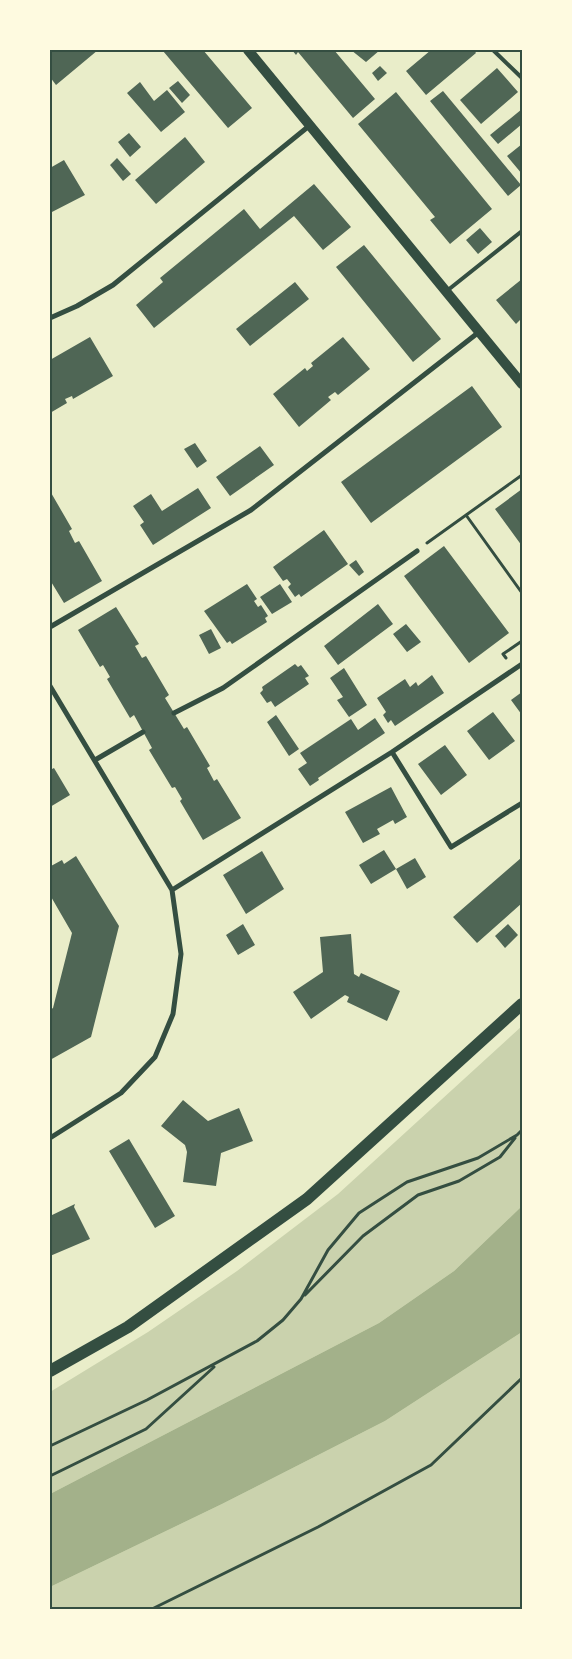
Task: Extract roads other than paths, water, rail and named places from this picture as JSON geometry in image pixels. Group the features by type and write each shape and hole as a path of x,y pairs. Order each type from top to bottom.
{"main road":[{"path":"248,50 522,384"},
{"path":"50,1372 128,1327 307,1199 522,1004"}],"street":[{"path":"50,318 77,306 113,284 309,126"},
{"path":"50,627 251,510 479,332"},
{"path":"174,713 223,688 416,551"},
{"path":"172,890 392,752 522,664"},
{"path":"50,686 172,890 181,954 173,1014 156,1056 121,1093 50,1138"},
{"path":"95,760 143,732"},
{"path":"392,752 451,847 522,803"}],"lane":[{"path":"493,50 522,78"},
{"path":"446,292 522,232"}]}
